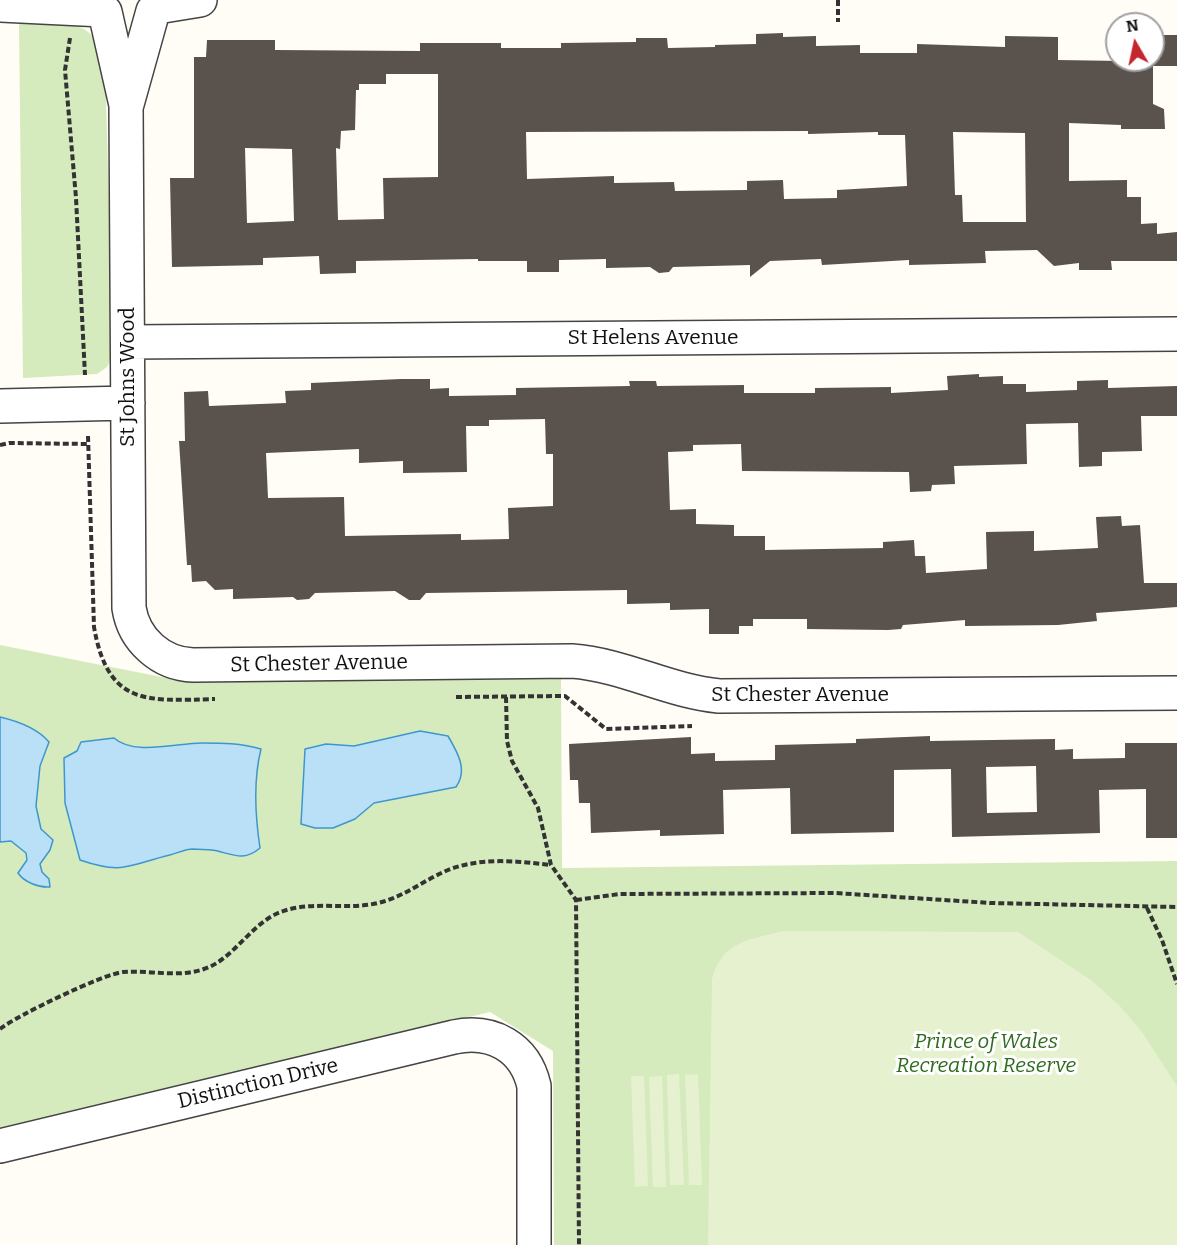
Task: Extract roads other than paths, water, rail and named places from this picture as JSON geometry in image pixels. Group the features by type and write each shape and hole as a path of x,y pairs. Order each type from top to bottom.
{"street":[{"path":"0,5 92,8 118,18 132,19 158,6 200,0"},
{"name":"St Johns Wood","path":"126,105 158,6"},
{"name":"St Johns Wood","path":"92,8 126,105 129,342 128,599 131,619 146,644"},
{"name":"St Helens Avenue","path":"129,342 1177,334"},
{"path":"7,407 128,403"},
{"name":"St Chester Avenue","path":"146,644 165,659 185,665 584,662 618,668 683,691 719,696 1177,693"},
{"name":"Distinction Drive","path":"0,1146 463,1035 487,1036 513,1049 526,1064 534,1086 534,1245"}],"water":[{"path":"0,717 27,726 49,742 40,766 36,806 41,829 53,840 50,850 40,864 42,872 49,879 50,887 32,884 24,879 18,873 27,860 26,853 11,841 0,842"},
{"path":"420,731 448,736 458,755 461,768 460,781 456,787 374,803 355,819 333,828 315,828 301,824 305,749 326,744 354,746"},
{"path":"114,738 122,743 144,747 216,743 239,744 261,749 256,798 260,848 245,856 215,850 190,849 117,868 80,860 65,803 64,758 77,751 81,742"}],"park label":[{"name":"Prince of Wales Recreation Reserve","path":"986,1054"}]}
